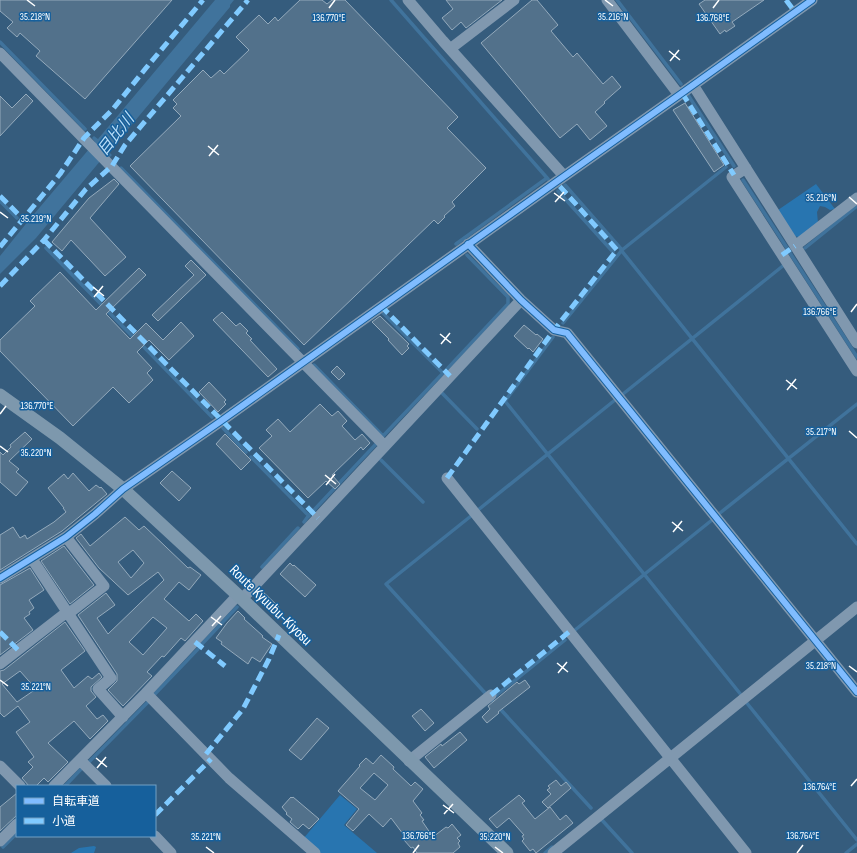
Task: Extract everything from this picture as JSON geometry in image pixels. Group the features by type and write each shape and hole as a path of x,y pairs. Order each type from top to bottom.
{"main road":[{"name":"Route Kyuubu-Kiyosu","path":"0,395 60,438 123,489 240,597 506,853"}],"street":[{"path":"408,0 564,176"},
{"path":"450,49 514,0"},
{"path":"607,0 679,95"},
{"path":"0,578 66,537 123,489 812,0"},
{"path":"0,53 386,446"},
{"path":"693,85 857,343"},
{"path":"746,168 732,176 857,371"},
{"path":"795,246 857,198"},
{"path":"468,244 521,300 554,330 567,333 857,692"},
{"path":"55,785 386,446 521,300"},
{"path":"446,478 746,853"},
{"path":"0,664 104,586 66,537"},
{"path":"32,559 110,678 98,689 123,717"},
{"path":"553,853 857,607"},
{"path":"146,693 229,778 315,853"},
{"path":"409,761 490,695"},
{"path":"80,760 105,785"},
{"path":"0,766 19,785"},
{"path":"0,841 16,825"},
{"path":"155,837 171,853"}],"shaded area":[{"path":"816,184 835,209 830,210 820,206 817,212 818,223 801,238 795,236 778,210"},
{"path":"340,795 357,809 344,825 377,853 319,853 303,839"},
{"path":"96,847 94,853 71,853 79,848"}],"water":[{"name":"目比川","path":"215,0 234,0 230,7 109,152 112,155 110,157 106,154 36,238 0,274 0,256 95,142 92,138 94,136 98,139"}],"building":[{"path":"0,0 172,0 85,99 36,56 40,51 20,33 17,37 7,28 13,22 0,11"},
{"path":"300,0 322,0 327,4 332,0 345,0 458,117 447,128 486,168 452,202 455,206 438,224 434,220 304,345 130,166 181,116 173,108 177,104 173,100 203,70 211,78 220,70 224,74 249,50 236,37 259,15 268,24 275,17 278,21"},
{"path":"446,0 502,0 466,28 461,22 452,30 442,18 453,9"},
{"path":"532,0 537,0 558,25 551,31 573,57 577,53 603,84 612,76 621,87 595,112 607,126 590,140 577,124 560,138 481,43"},
{"path":"705,0 764,0 732,22 735,26 720,34 699,4"},
{"path":"26,94 33,101 0,136 0,96 12,108"},
{"path":"685,103 724,165 714,172 673,110"},
{"path":"114,179 119,184 90,218 126,257 105,276 71,240 62,251 52,242 89,198"},
{"path":"191,260 206,275 158,321 152,315 194,275 185,266"},
{"path":"139,268 146,275 106,314 130,339 146,323 163,340 181,322 194,336 169,360 149,340 137,352 152,368 147,373 153,380 129,403 113,387 73,426 0,351 0,340 35,306 30,301 60,272 96,310"},
{"path":"222,312 236,326 240,323 248,331 246,333 252,339 250,340 277,369 268,377 213,320"},
{"path":"380,316 409,344 407,346 409,348 402,355 372,322"},
{"path":"524,325 543,339 533,352 514,336"},
{"path":"337,366 345,374 339,380 331,372"},
{"path":"209,382 226,400 224,402 226,404 218,412 199,392"},
{"path":"320,404 332,416 338,411 347,421 342,426 355,440 362,434 370,443 363,450 361,447 332,475 340,484 335,489 326,481 308,498 259,448 272,436 266,430 278,419 290,432"},
{"path":"25,432 32,439 9,461 19,469 16,472 28,482 16,496 0,482 0,452 3,455 11,447 10,445"},
{"path":"225,434 251,460 241,470 216,444"},
{"path":"172,471 191,488 179,501 160,483"},
{"path":"73,473 89,491 96,485 100,488 101,487 107,494 62,531 0,570 0,535 13,527 20,538 25,535 27,539 54,522 66,512 48,488 64,474 68,479"},
{"path":"125,517 139,530 144,526 188,568 190,567 201,575 189,590 179,582 164,599 189,621 196,614 203,621 185,641 181,638 164,657 162,656 147,672 152,676 123,706 108,690 117,681 117,674 78,615 106,593 115,605 97,618 108,634 164,580 158,572 128,595 99,568 76,538 81,534 90,546","holes":["133,550 144,563 131,578 118,562","153,617 167,628 143,655 129,642"]},
{"path":"64,546 94,585 70,604 41,561"},
{"path":"290,563 316,585 305,597 280,574"},
{"path":"30,568 44,590 29,600 34,608 29,612 30,614 24,618 33,630 0,655 0,585"},
{"path":"261,590 279,607 273,614 256,597"},
{"path":"238,611 245,618 244,619 263,636 262,637 272,644 260,662 252,657 248,664 221,644 222,642 216,638"},
{"path":"65,622 85,651 61,670 74,688 88,676 92,679 99,673 102,677 91,687 91,691 96,697 86,706 97,719 103,715 108,721 90,739 74,721 48,743 68,762 48,782 44,778 37,785 28,785 22,778 33,767 28,762 34,757 16,732 30,722 18,706 4,717 0,713 0,671 4,670","holes":["20,671 36,689 17,702 2,684"]},
{"path":"525,680 530,687 498,712 499,713 487,723 482,717 490,709 488,706 517,682 519,684"},
{"path":"421,709 434,723 425,731 412,716"},
{"path":"317,718 329,728 301,760 289,750"},
{"path":"460,732 467,740 434,768 425,757 441,744 442,746"},
{"path":"381,755 411,786 415,782 423,789 413,801 422,813 420,815 424,820 422,821 433,837 452,824 461,835 457,838 460,841 458,843 460,847 453,853 417,853 413,847 411,848 404,840 406,838 391,818 383,827 369,814 353,831 346,825 359,809 338,791 366,758 373,764","holes":["374,773 388,785 375,800 360,788"]},
{"path":"556,780 561,786 566,782 571,788 548,808 542,802 551,794 547,790 550,788 548,786"},
{"path":"16,794 16,816 0,831 0,807"},
{"path":"519,795 525,801 522,803 535,819 550,807 560,820 566,815 573,823 536,853 533,849 530,851 522,841 524,839 522,836 524,835 509,818 497,828 489,819"},
{"path":"291,797 293,797 319,819 309,829 303,824 298,829 290,822 292,819 286,814 287,813 282,807"}],"waterway":[{"path":"391,0 548,179"},
{"path":"617,0 681,84"},
{"path":"0,42 85,129"},
{"path":"688,95 734,166"},
{"path":"563,323 622,250 726,167"},
{"path":"121,168 298,349"},
{"path":"456,244 547,178"},
{"path":"743,180 787,248"},
{"path":"565,185 622,250"},
{"path":"558,191 613,252"},
{"path":"0,201 17,218"},
{"path":"805,248 857,206"},
{"path":"46,248 135,339"},
{"path":"621,250 857,544"},
{"path":"790,253 857,357"},
{"path":"448,368 508,304 508,297 467,255"},
{"path":"623,394 784,265"},
{"path":"314,365 383,436 443,373 383,313"},
{"path":"553,337 505,401 742,696"},
{"path":"140,343 212,417"},
{"path":"442,393 477,429"},
{"path":"478,510 615,400"},
{"path":"720,513 857,404"},
{"path":"223,428 246,452"},
{"path":"314,510 376,444"},
{"path":"251,457 309,516"},
{"path":"381,460 423,502"},
{"path":"304,522 309,515"},
{"path":"471,516 386,584 486,694"},
{"path":"575,630 712,520"},
{"path":"262,567 298,528"},
{"path":"202,644 237,607"},
{"path":"493,698 565,640"},
{"path":"153,696 198,649"},
{"path":"491,699 591,808"},
{"path":"88,763 149,701"},
{"path":"746,702 857,840"},
{"path":"66,785 83,767"},
{"path":"601,819 632,853"},
{"path":"3,847 16,834"},
{"path":"846,853 857,844"},
{"path":"545,853 552,847"}],"marked path":[{"path":"0,247 60,174 84,138 113,109 203,0"},
{"path":"0,286 44,240 86,189 112,166 125,145 248,0"},
{"path":"786,0 795,12"},
{"path":"682,93 734,175"},
{"path":"447,478 554,330 617,250 556,182"},
{"path":"0,196 23,219"},
{"path":"44,240 318,518"},
{"path":"782,255 795,246"},
{"path":"381,306 450,376"},
{"path":"0,632 18,650"},
{"path":"491,695 569,632"},
{"path":"206,754 243,709 269,659 279,635"},
{"path":"195,642 225,666"},
{"path":"156,814 211,759"}],"cycle path":[{"path":"0,578 66,537 123,489 221,421 812,0"},
{"path":"468,244 521,300 554,330 567,333 857,692"}]}
